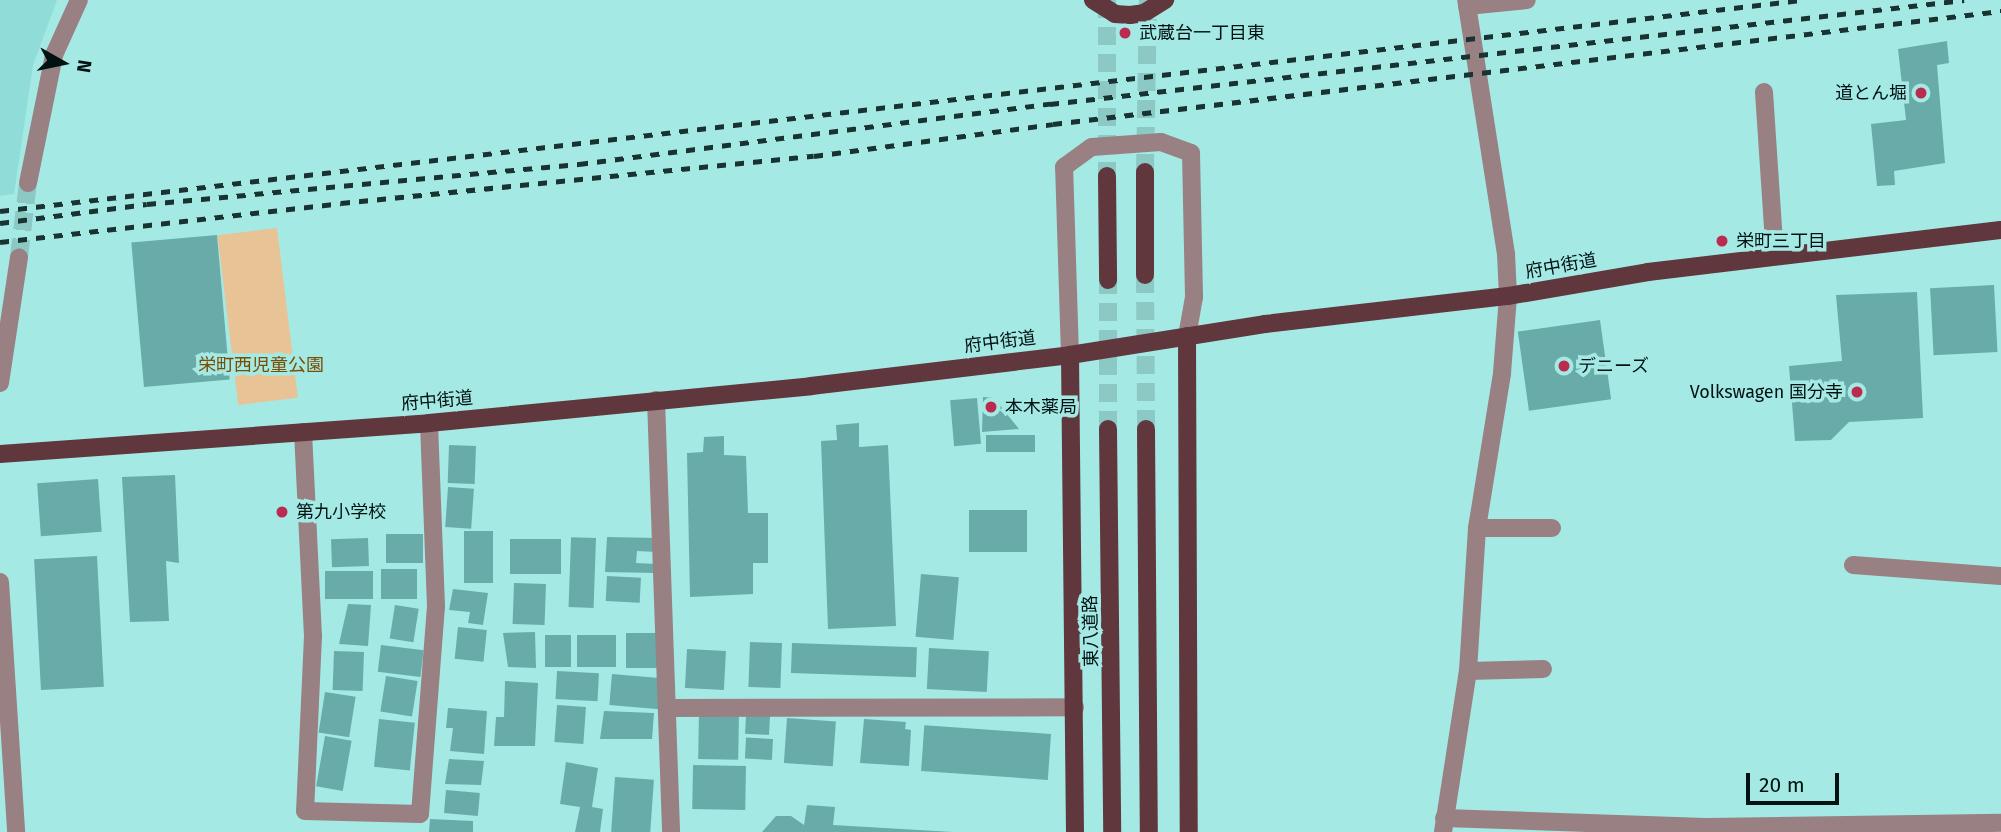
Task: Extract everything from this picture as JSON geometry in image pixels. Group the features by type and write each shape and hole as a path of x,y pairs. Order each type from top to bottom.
{"main road":[{"path":"1093,0 1115,14 1130,15 1144,13 1165,0"},
{"path":"1145,172 1145,275"},
{"path":"1107,176 1108,280"},
{"name":"府中街道","path":"0,454 429,424 1070,355 1187,336 1508,296 1775,256 2001,230"},
{"path":"1187,336 1189,832"},
{"path":"1070,355 1075,832"},
{"name":"東八道路","path":"1108,429 1112,832"},
{"path":"1146,429 1149,832"}],"street":[{"path":"29,183 54,55 79,0"},
{"path":"1527,0 1466,3 1506,254 1508,296 1502,373 1477,528 1468,671 1443,825 1705,827 2001,823"},
{"path":"1764,92 1775,256"},
{"path":"1070,355 1064,167 1092,147 1161,142 1191,153 1194,297 1187,336"},
{"path":"0,383 19,257"},
{"path":"656,400 669,709 671,832"},
{"path":"303,432 313,636 305,811 420,814 436,606 429,424"},
{"path":"1477,528 1552,528"},
{"path":"1853,565 2001,576"},
{"path":"0,582 16,832"},
{"path":"1468,671 1543,669"},
{"path":"669,709 1075,707"}],"shaded area":[{"path":"0,0 57,0 33,65 14,194 0,196"}],"green space":[{"name":"栄町西児童公園","path":"277,228 298,398 238,405 217,235"}],"building":[{"name":"道とん堀","path":"1947,41 1949,63 1937,65 1945,163 1894,171 1895,185 1877,186 1871,124 1906,120 1898,49"},
{"path":"217,235 230,379 144,387 131,242"},
{"path":"1994,285 1998,352 1934,355 1930,288"},
{"name":"Volkswagen 国分寺","path":"1917,292 1923,418 1849,422 1831,440 1795,441 1789,366 1842,361 1836,295"},
{"name":"デニーズ","path":"1600,320 1611,399 1529,411 1518,332"},
{"path":"983,397 994,398 1019,429 982,432"},
{"path":"977,398 981,444 954,446 950,400"},
{"path":"859,423 859,447 888,445 896,626 828,629 821,441 837,440 836,425"},
{"path":"986,435 1035,435 1035,452 986,452"},
{"path":"724,436 724,455 746,456 748,513 768,513 768,563 753,563 753,594 690,597 687,453 703,452 704,437"},
{"path":"449,445 476,446 475,484 448,483"},
{"path":"175,475 179,563 166,561 169,621 130,622 122,477"},
{"path":"98,479 102,532 41,536 37,483"},
{"path":"448,487 474,489 471,529 445,527"},
{"path":"969,510 1027,510 1027,552 969,552"},
{"path":"464,531 493,531 493,583 464,583"},
{"path":"386,534 423,534 423,563 386,563"},
{"path":"571,537 596,538 594,608 569,607"},
{"path":"607,537 658,538 656,552 637,551 636,563 656,564 655,573 605,572"},
{"path":"368,538 369,566 332,567 331,539"},
{"path":"510,539 561,539 561,574 510,574"},
{"path":"97,556 104,687 41,690 34,559"},
{"path":"381,569 417,569 417,599 381,599"},
{"path":"325,571 373,571 373,599 325,599"},
{"path":"921,574 959,577 953,640 916,637"},
{"path":"607,576 641,578 640,603 606,601"},
{"path":"514,583 546,584 545,625 513,624"},
{"path":"453,589 488,593 483,625 468,623 470,612 449,610"},
{"path":"348,604 371,605 368,646 339,644"},
{"path":"395,605 419,609 413,642 390,639"},
{"path":"458,627 487,630 483,662 455,659"},
{"path":"535,632 536,668 508,667 503,633"},
{"path":"626,633 664,633 664,668 626,668"},
{"path":"545,635 571,635 571,667 545,667"},
{"path":"577,635 616,635 616,667 577,667"},
{"path":"750,642 782,643 780,688 748,687"},
{"path":"792,643 917,647 916,677 791,673"},
{"path":"381,645 424,650 420,677 378,672"},
{"path":"929,648 989,651 987,692 927,689"},
{"path":"687,649 726,651 724,690 685,688"},
{"path":"334,651 364,652 363,691 333,690"},
{"path":"557,671 599,673 597,701 556,699"},
{"path":"612,674 665,679 662,710 609,705"},
{"path":"386,676 418,681 412,717 380,712"},
{"path":"505,681 538,683 535,746 494,746 496,717 504,717"},
{"path":"325,692 356,697 349,737 319,732"},
{"path":"557,705 586,707 583,744 554,742"},
{"path":"448,708 487,711 484,754 450,751 453,728 446,728"},
{"path":"604,711 654,713 652,739 600,739"},
{"path":"699,712 739,713 738,760 698,759"},
{"path":"746,715 770,716 769,735 745,734"},
{"path":"787,718 836,721 833,766 784,763"},
{"path":"379,719 415,723 410,771 374,767"},
{"path":"864,719 906,722 905,729 911,730 909,766 860,763"},
{"path":"924,725 1051,734 1048,780 921,771"},
{"path":"325,736 352,741 343,791 316,786"},
{"path":"746,738 773,739 772,760 745,759"},
{"path":"449,759 484,761 481,785 445,784"},
{"path":"566,762 598,768 592,807 603,809 600,832 575,832 580,807 560,804"},
{"path":"693,765 746,766 745,810 692,809"},
{"path":"615,777 654,780 650,832 611,832"},
{"path":"446,790 480,793 478,816 444,813"},
{"path":"807,805 835,807 833,825 953,832 762,832 776,816 791,816 804,825"},
{"path":"430,819 473,821 473,832 429,832"}],"tunnel":[{"path":"1107,0 1107,176"},
{"path":"1145,172 1148,0"},
{"path":"19,257 28,183"},
{"path":"1145,275 1146,429"},
{"path":"1108,280 1108,429"}],"railway":[{"path":"0,211 1801,0"},
{"path":"0,223 147,204 579,164 1050,104 1964,0"},
{"path":"0,242 341,203 814,156 1053,124 2001,11"}],"place":[{"name":"武蔵台一丁目東","path":"1125,33"},
{"name":"道とん堀","path":"1921,93"},
{"name":"栄町三丁目","path":"1722,241"},
{"name":"デニーズ","path":"1564,366"},
{"name":"Volkswagen 国分寺","path":"1857,392"},
{"name":"本木薬局","path":"991,407"},
{"name":"第九小学校","path":"282,512"}]}
